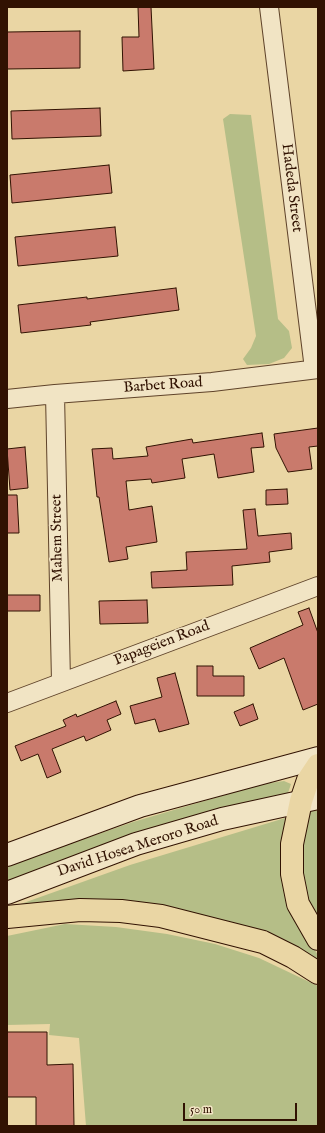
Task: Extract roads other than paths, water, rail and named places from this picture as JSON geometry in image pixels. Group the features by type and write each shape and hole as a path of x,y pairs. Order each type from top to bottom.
{"main road":[{"path":"7,855 140,806 318,758"},
{"path":"318,765 308,780 309,800 292,844 292,874 298,904 318,940"},
{"name":"David Hosea Meroro Road","path":"7,893 136,844 222,819 309,800"},
{"path":"7,917 80,910 121,911 161,916 263,942 318,973"}],"street":[{"name":"Hadeda Street","path":"269,7 316,369"},
{"name":"Barbet Road","path":"7,399 212,382 316,369"},
{"name":"Mahem Street","path":"55,394 61,682"},
{"name":"Papageien Road","path":"7,703 318,586"}]}
